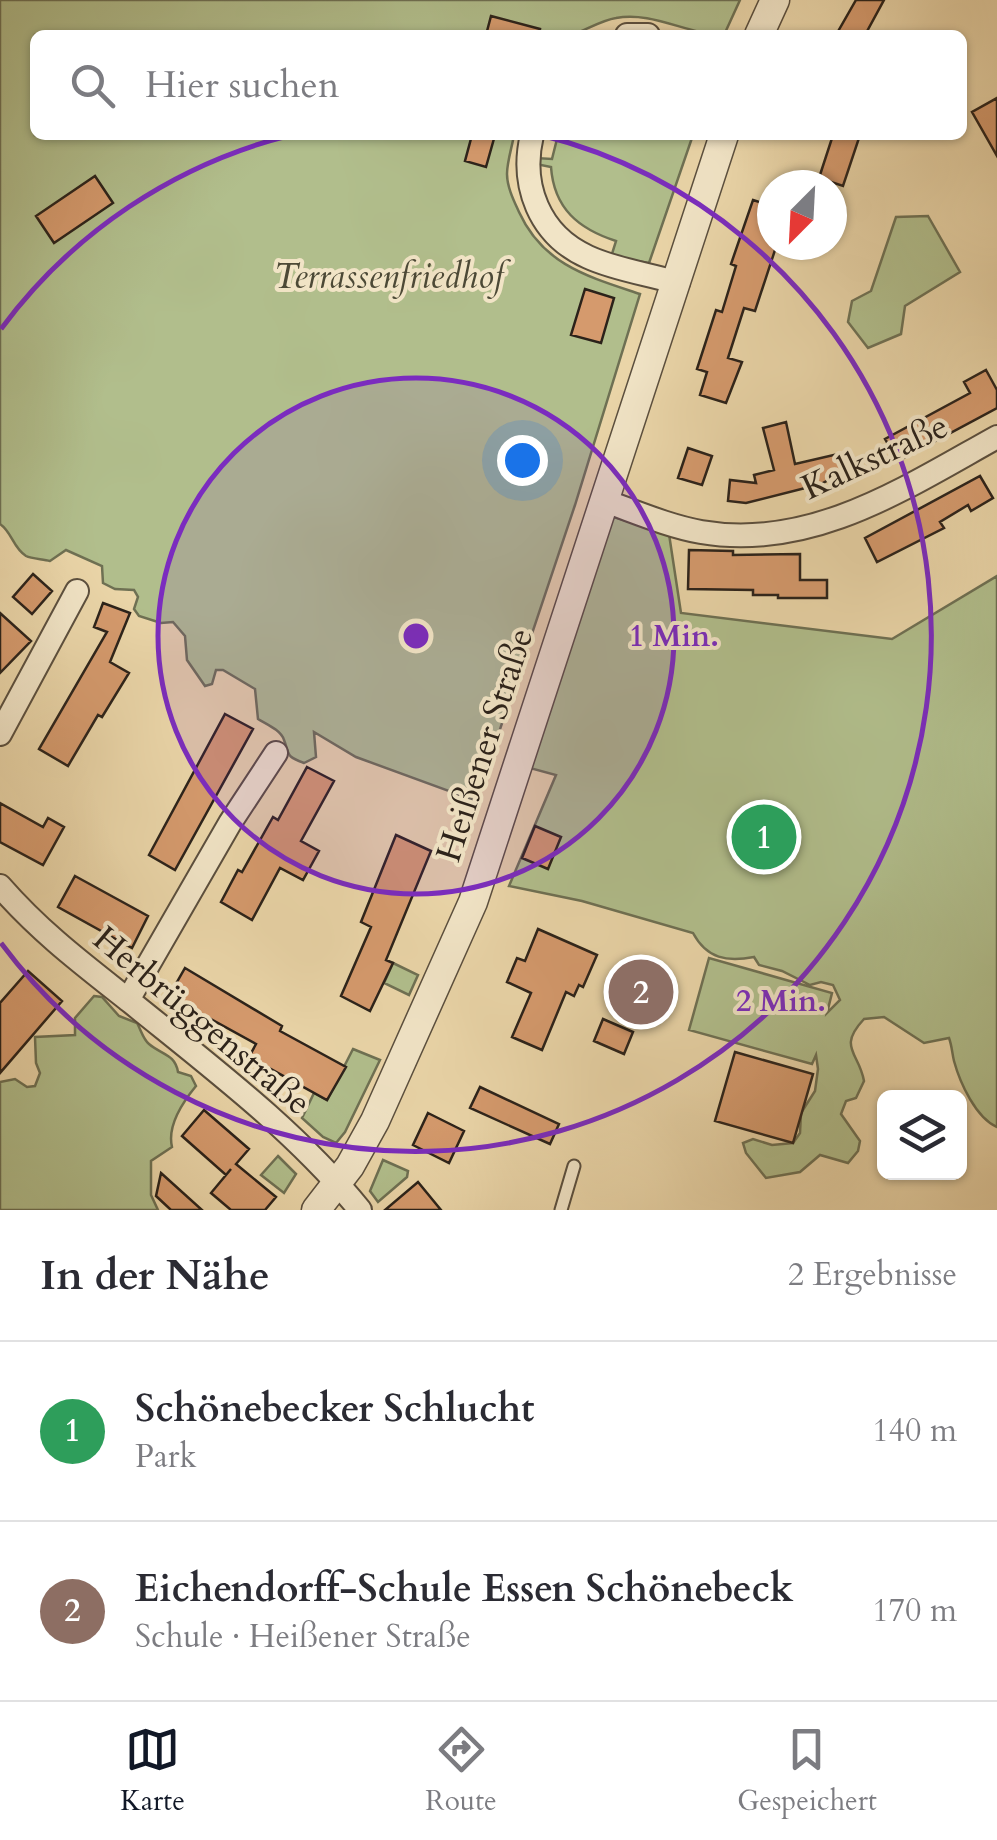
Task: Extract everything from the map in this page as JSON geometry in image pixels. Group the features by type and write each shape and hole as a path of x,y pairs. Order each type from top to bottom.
{"street":[{"path":"761,30 774,0"},
{"path":"531,140 530,190 552,230 588,257 678,282"},
{"name":"Heißener Straße","path":"316,1210 338,1183 375,1121 473,902 722,140"},
{"name":"Kalkstraße","path":"605,501 702,532 736,535 792,531 821,525 891,496 997,437"},
{"path":"0,734 77,591"},
{"path":"128,1000 214,850 276,753"},
{"name":"Herbrüggenstraße","path":"5,903 235,1087 338,1183 360,1210"}],"lane":[{"path":"562,1210 574,1166"}],"green space":[{"name":"Terrassenfriedhof","path":"0,0 740,0 726,30 693,30 630,17 584,30 30,30 30,140 513,140 507,179 513,199 541,245 569,266 640,294 575,505 476,801 356,757 314,732 316,757 304,763 294,759 280,733 258,719 255,689 223,670 216,670 212,684 205,686 187,660 185,636 173,622 161,623 139,616 134,609 138,597 134,590 115,589 103,583 102,566 66,550 50,561 26,556 0,524"},
{"path":"557,140 691,140 649,263 611,257 616,241 571,215 557,195 551,167 536,164 536,158 552,159"},
{"path":"928,216 960,272 905,306 901,334 868,348 848,322 852,301 871,291 896,217"},
{"path":"604,514 669,534 681,613 892,639 997,576 997,1127 982,1116 970,1099 949,1038 924,1043 884,1017 864,1019 851,1044 864,1081 856,1098 846,1101 841,1114 860,1141 858,1151 848,1163 820,1155 800,1172 766,1178 743,1143 753,1139 772,1145 793,1143 800,1133 801,1113 815,1091 816,1055 812,1064 689,1030 709,958 832,993 827,1013 840,1000 833,985 810,985 759,965 754,957 719,957 693,933 582,901 509,886 556,775 526,767"},
{"path":"393,963 418,975 409,995 384,983"},
{"path":"94,996 102,997 119,1016 137,1023 147,1042 171,1058 178,1072 191,1076 196,1086 174,1123 172,1147 151,1161 151,1195 158,1210 0,1210 0,1082 15,1079 27,1087 35,1086 40,1073 35,1037 75,1035 75,1018"},
{"path":"353,1049 380,1060 336,1143 302,1118 314,1093 327,1100"},
{"path":"278,1156 296,1174 284,1193 261,1175"},
{"path":"383,1160 408,1171 407,1177 378,1202 370,1191"}],"building":[{"path":"856,0 884,0 868,30 839,30"},
{"path":"491,16 540,29 540,30 487,30"},
{"path":"997,98 997,156 972,112"},
{"path":"471,140 494,140 486,167 465,161"},
{"path":"831,140 858,140 847,174 847,170 822,170"},
{"path":"95,176 113,203 54,243 36,216"},
{"path":"753,200 757,201 757,260 772,260 755,311 744,308 728,358 742,362 726,403 700,395 707,372 697,369 716,310 722,312 736,266 731,264"},
{"path":"585,289 614,298 601,343 571,335"},
{"path":"986,370 997,390 997,408 898,461 885,439 970,393 964,382"},
{"path":"786,422 795,464 838,454 842,472 829,475 830,479 821,484 746,503 728,501 730,480 756,483 754,475 774,470 763,428"},
{"path":"688,448 712,456 702,485 678,478"},
{"path":"980,476 993,498 971,511 968,505 940,522 944,528 877,562 865,538"},
{"path":"689,550 733,551 733,555 800,554 800,580 827,580 827,598 778,598 753,595 753,590 688,589"},
{"path":"33,574 52,591 32,614 13,597"},
{"path":"103,603 130,613 110,662 129,673 68,766 39,749 107,632 94,627"},
{"path":"0,613 31,641 0,673"},
{"path":"225,714 253,729 175,870 149,855"},
{"path":"307,767 334,781 301,841 319,851 303,880 280,868 252,920 221,902 273,817 278,820"},
{"path":"0,803 43,827 48,818 64,827 43,865 0,842"},
{"path":"535,826 561,837 548,869 522,858"},
{"path":"396,835 431,851 386,960 393,963 370,1011 341,996 371,927 361,922"},
{"path":"75,876 148,916 132,948 58,907"},
{"path":"538,929 597,955 583,987 579,985 574,996 566,992 542,1050 512,1037 531,993 507,982 517,958 525,961"},
{"path":"185,968 282,1026 280,1031 346,1067 327,1100 249,1057 256,1044 169,996"},
{"path":"28,971 62,1001 0,1073 0,1003"},
{"path":"603,1019 633,1032 624,1054 594,1041"},
{"path":"735,1052 813,1074 793,1143 715,1121"},
{"path":"480,1087 559,1124 550,1144 470,1108"},
{"path":"204,1110 249,1149 236,1164 276,1197 265,1210 231,1210 211,1193 226,1175 182,1136"},
{"path":"428,1113 464,1131 449,1163 413,1145"},
{"path":"161,1173 202,1210 171,1210 156,1196"},
{"path":"418,1182 441,1210 385,1210"}],"place":[{"name":"Schönebecker Schlucht","path":"764,837"},
{"name":"Eichendorff-Schule Essen Schönebeck","path":"641,992"}]}
